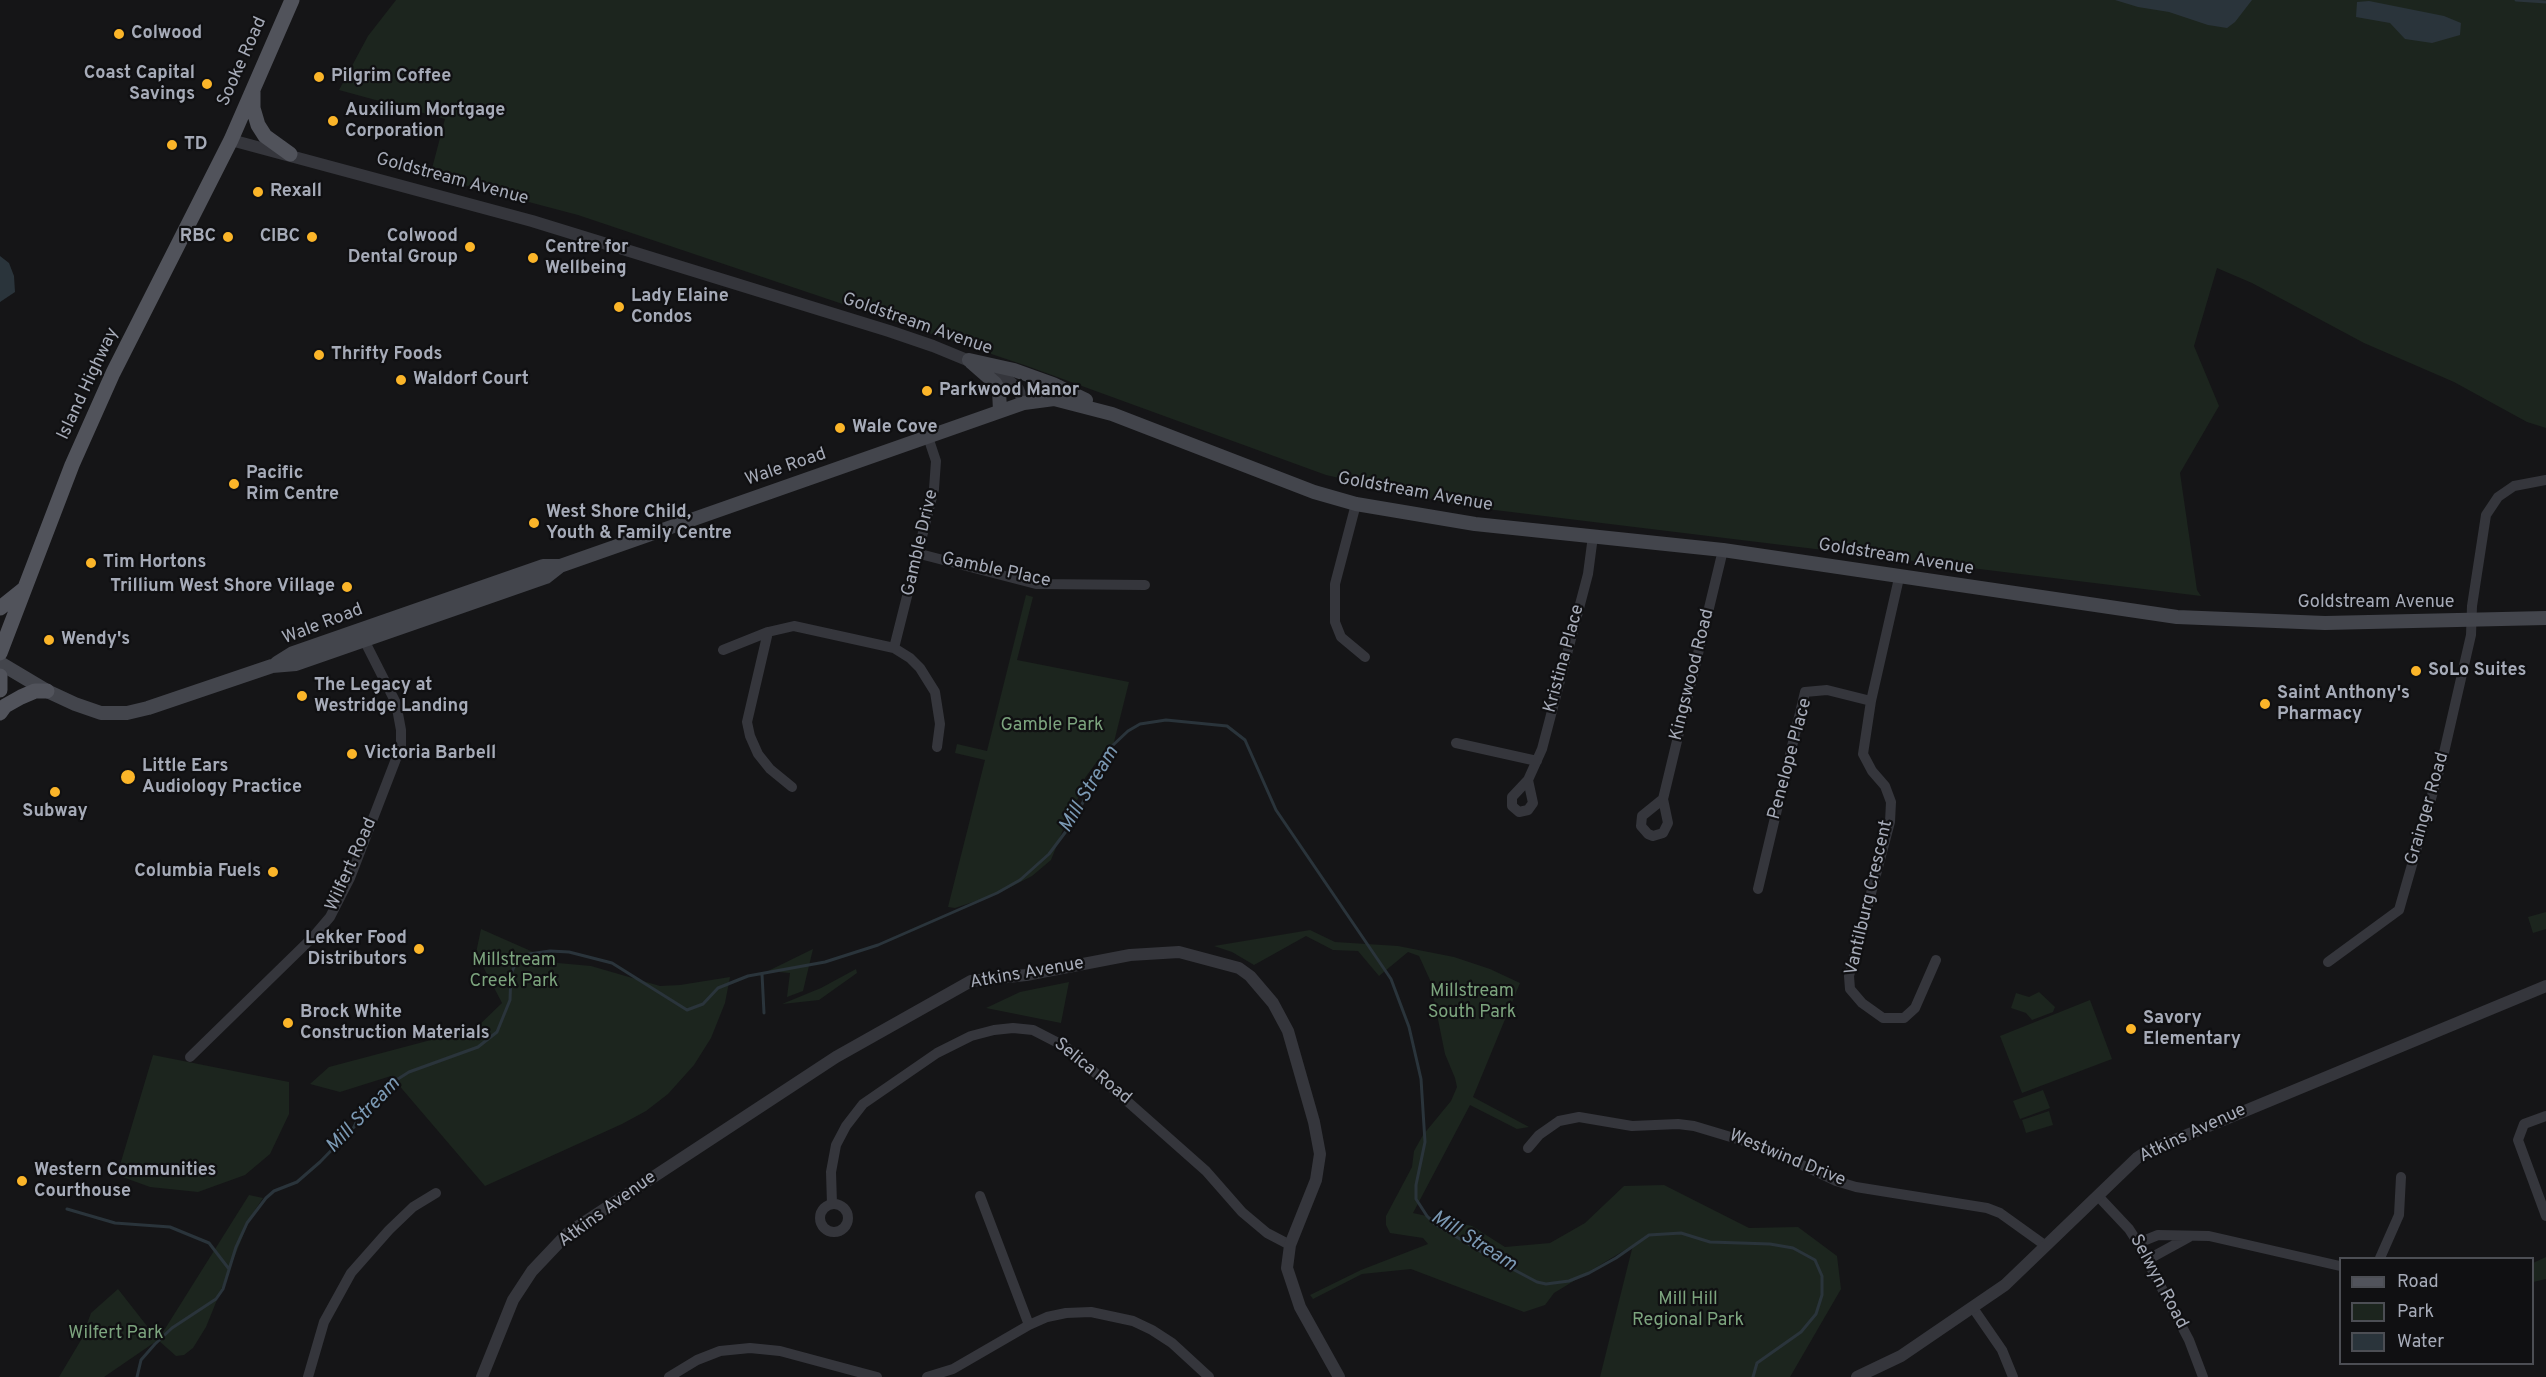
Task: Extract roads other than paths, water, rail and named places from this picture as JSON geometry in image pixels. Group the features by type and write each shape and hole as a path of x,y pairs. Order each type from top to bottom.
{"main road":[{"name":"Sooke Road","path":"231,140 291,0"},
{"path":"252,89 253,108 258,125 265,136 290,154"},
{"name":"Island Highway","path":"0,653 67,476 113,373 231,140"},
{"path":"969,360 995,383 999,390 1000,411"},
{"path":"969,360 1014,370 1053,384 1112,414"},
{"name":"Goldstream Avenue","path":"1023,403 1054,399 1112,414 1264,474 1356,504 1475,524 1723,550 1899,578 2185,617 2325,623 2546,618"},
{"name":"Wale Road","path":"0,663 75,705 101,713 127,713 272,666 293,653 362,635 459,602 543,566 560,566 1023,403"},
{"path":"0,608 24,589"},
{"path":"0,676 0,690"},
{"path":"0,713 5,706 21,697 35,691 47,691"}],"street":[{"name":"Goldstream Avenue","path":"231,140 290,154 574,233 888,331 1001,374 1018,389 1023,403"},
{"name":"Gamble Drive","path":"894,648 920,554 936,474 936,460 928,437"},
{"name":"Grainger Road","path":"2328,962 2399,910 2443,757 2471,635 2480,542 2487,515 2498,497 2514,486 2546,480"},
{"path":"1356,504 1335,584 1335,622 1341,637 1365,657"},
{"name":"Kristina Place","path":"1528,780 1537,761 1585,585 1593,536"},
{"name":"Kingswood Road","path":"1663,799 1723,550"},
{"name":"Gamble Place","path":"920,554 1036,584 1145,585"},
{"name":"Vantilburg Crescent","path":"1899,578 1871,701 1863,754 1872,771 1885,786 1891,802 1890,812 1849,976 1850,989 1862,1003 1883,1018 1904,1018 1915,1008 1936,960"},
{"path":"723,650 768,632 794,626 894,648 910,658 920,668 935,692 940,724 937,747"},
{"path":"768,632 747,722 758,754 770,769 792,787"},
{"name":"Wilfert Road","path":"190,1056 313,937 330,916 350,878 401,746 401,730 396,703 362,635"},
{"name":"Penelope Place","path":"1758,889 1805,692 1827,690 1871,701"},
{"path":"1456,743 1537,761"},
{"name":"Atkins Avenue","path":"482,1377 513,1300 532,1270 568,1233 836,1057 961,986 981,979 1026,975 1155,952 1179,952 1239,968 1250,976 1274,1002 1288,1031 1314,1122 1320,1154 1314,1186 1290,1245 1287,1268 1293,1291 1339,1377"},
{"name":"Atkins Avenue","path":"1857,1377 1901,1356 2005,1285 2146,1152 2546,986"},
{"name":"Selica Road","path":"832,1204 831,1172 836,1146 846,1126 863,1104 937,1053 971,1036 1013,1028 1033,1030 1066,1047 1206,1171 1242,1212 1267,1233 1290,1245"},
{"path":"2546,1116 2524,1124 2518,1140 2546,1216"},
{"name":"Westwind Drive","path":"1528,1148 1539,1135 1559,1121 1579,1117 1632,1126 1678,1124 1694,1126 1764,1148 1836,1181 1856,1187 1987,1208 2000,1213 2046,1246"},
{"path":"2380,1257 2399,1215 2401,1177"},
{"path":"308,1377 324,1322 351,1273 413,1207 436,1193"},
{"path":"980,1196 1029,1325"},
{"name":"Selwyn Road","path":"2098,1196 2129,1229 2138,1243 2189,1340 2203,1377"},
{"path":"2138,1243 2158,1235 2224,1238 2339,1266"},
{"path":"2147,1260 2189,1237"},
{"path":"1973,1308 2002,1350 2013,1377"},
{"path":"927,1377 953,1369 1029,1325 1066,1313 1111,1314 1133,1321 1172,1343 1209,1377"},
{"path":"669,1377 697,1360 720,1351 750,1347 780,1351 877,1377"}],"water":[{"path":"2115,0 2252,0 2235,22 2227,28"},
{"path":"2369,1 2444,16 2461,23 2460,35 2432,43 2405,39 2390,23 2356,17 2357,2"},
{"path":"0,256 9,263 14,276 15,292 0,302"}],"waterway":[{"path":"2516,0 2546,2"},
{"name":"Mill Stream","path":"137,1377 141,1360 155,1344 172,1328 216,1299 223,1289 236,1247 247,1223 266,1198 274,1191 297,1182 320,1162 354,1127 361,1112 390,1084 409,1072 478,1047 497,1032 510,1000 511,974 517,960 529,954 550,951 569,952 612,963 687,1010 703,1004 718,988 748,976 825,962 878,945 997,893 1020,880 1049,854 1073,822 1111,747 1128,731 1140,724 1166,720 1227,726 1245,740 1276,810 1391,979 1409,1027 1421,1079 1425,1142 1416,1185 1416,1199 1427,1216 1435,1224 1490,1257 1537,1282 1546,1284 1569,1281 1589,1273 1649,1235 1681,1233 1710,1242 1770,1244 1793,1248 1815,1260 1822,1276 1822,1295 1816,1314 1801,1332 1757,1363 1753,1377"},
{"path":"762,974 764,1013"},
{"path":"67,1209 115,1223 170,1227 209,1243 229,1269"}],"place":[{"name":"Colwood","path":"119,34"},
{"name":"Pilgrim Coffee","path":"319,77"},
{"name":"Coast Capital Savings","path":"207,84"},
{"name":"Auxilium Mortgage Corporation","path":"333,121"},
{"name":"TD","path":"172,145"},
{"name":"Rexall","path":"258,192"},
{"name":"RBC","path":"228,237"},
{"name":"CIBC","path":"312,237"},
{"name":"Colwood Dental Group","path":"470,247"},
{"name":"Centre for Wellbeing","path":"533,258"},
{"name":"Lady Elaine Condos","path":"619,307"},
{"name":"Thrifty Foods","path":"319,355"},
{"name":"Waldorf Court","path":"401,380"},
{"name":"Parkwood Manor","path":"927,391"},
{"name":"Wale Cove","path":"840,428"},
{"name":"Pacific Rim Centre","path":"234,484"},
{"name":"West Shore Child, Youth & Family Centre","path":"534,523"},
{"name":"Tim Hortons","path":"91,563"},
{"name":"Trillium West Shore Village","path":"347,587"},
{"name":"Wendy's","path":"49,640"},
{"name":"SoLo Suites","path":"2416,671"},
{"name":"The Legacy at Westridge Landing","path":"302,696"},
{"name":"Saint Anthony's Pharmacy","path":"2265,704"},
{"name":"Victoria Barbell","path":"352,754"},
{"name":"Little Ears Audiology Practice","path":"128,777"},
{"name":"Subway","path":"55,792"},
{"name":"Columbia Fuels","path":"273,872"},
{"name":"Lekker Food Distributors","path":"419,949"},
{"name":"Brock White Construction Materials","path":"288,1023"},
{"name":"Savory Elementary","path":"2131,1029"},
{"name":"Western Communities Courthouse","path":"22,1181"}],"park label":[{"name":"Gamble Park","path":"1052,726"},
{"name":"Millstream Creek Park","path":"514,971"},
{"name":"Millstream South Park","path":"1472,1002"},
{"name":"Mill Hill Regional Park","path":"1688,1310"},
{"name":"Wilfert Park","path":"116,1334"}]}
